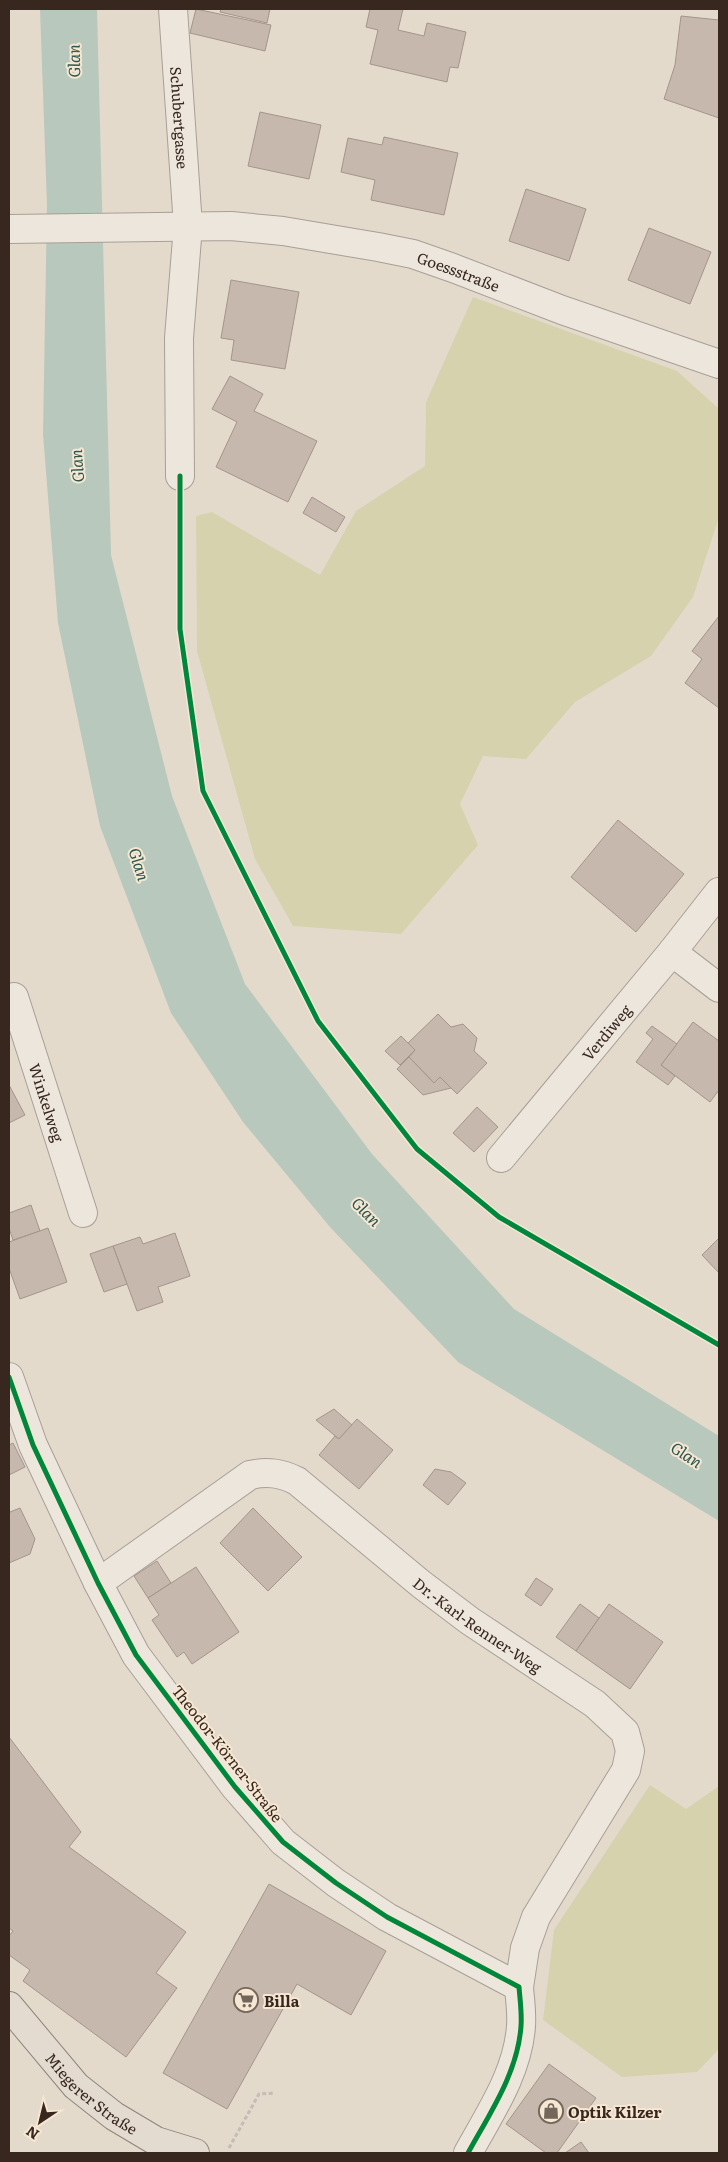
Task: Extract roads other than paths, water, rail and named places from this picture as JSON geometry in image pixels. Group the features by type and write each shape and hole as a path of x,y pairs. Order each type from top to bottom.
{"main road":[{"name":"Miegerer Straße","path":"9,2006 76,2086 114,2116 156,2141 195,2153"}],"street":[{"name":"Schubertgasse","path":"173,9 188,226"},
{"path":"180,476 179,338 188,226"},
{"name":"Goessstraße","path":"9,229 231,226 283,231 413,254 562,310 719,364"},
{"name":"Verdiweg","path":"501,1158 672,952 719,892"},
{"path":"672,952 719,988"},
{"name":"Winkelweg","path":"9,999 14,997 83,1213"},
{"name":"Theodor-Körner-Straße","path":"9,1378 33,1445 98,1583 136,1655 235,1787 283,1842 336,1883 387,1917 519,1987"},
{"name":"Dr.-Karl-Renner-Weg","path":"98,1583 250,1475 266,1472 282,1474 297,1481 442,1600 601,1710 625,1732 630,1751 626,1770 536,1917 525,1948 519,1987"},
{"path":"472,2152 507,2081 517,2052 522,2025 519,1987"}],"water":[{"name":"Glan","path":"40,9 97,9 111,555 172,796 245,984 372,1154 514,1309 719,1436 719,1521 458,1362 330,1227 243,1122 171,1013 100,826 58,623 43,434 47,205"}],"place":[{"name":"Billa","path":"246,2000"},
{"name":"Optik Kilzer","path":"551,2111"}]}
